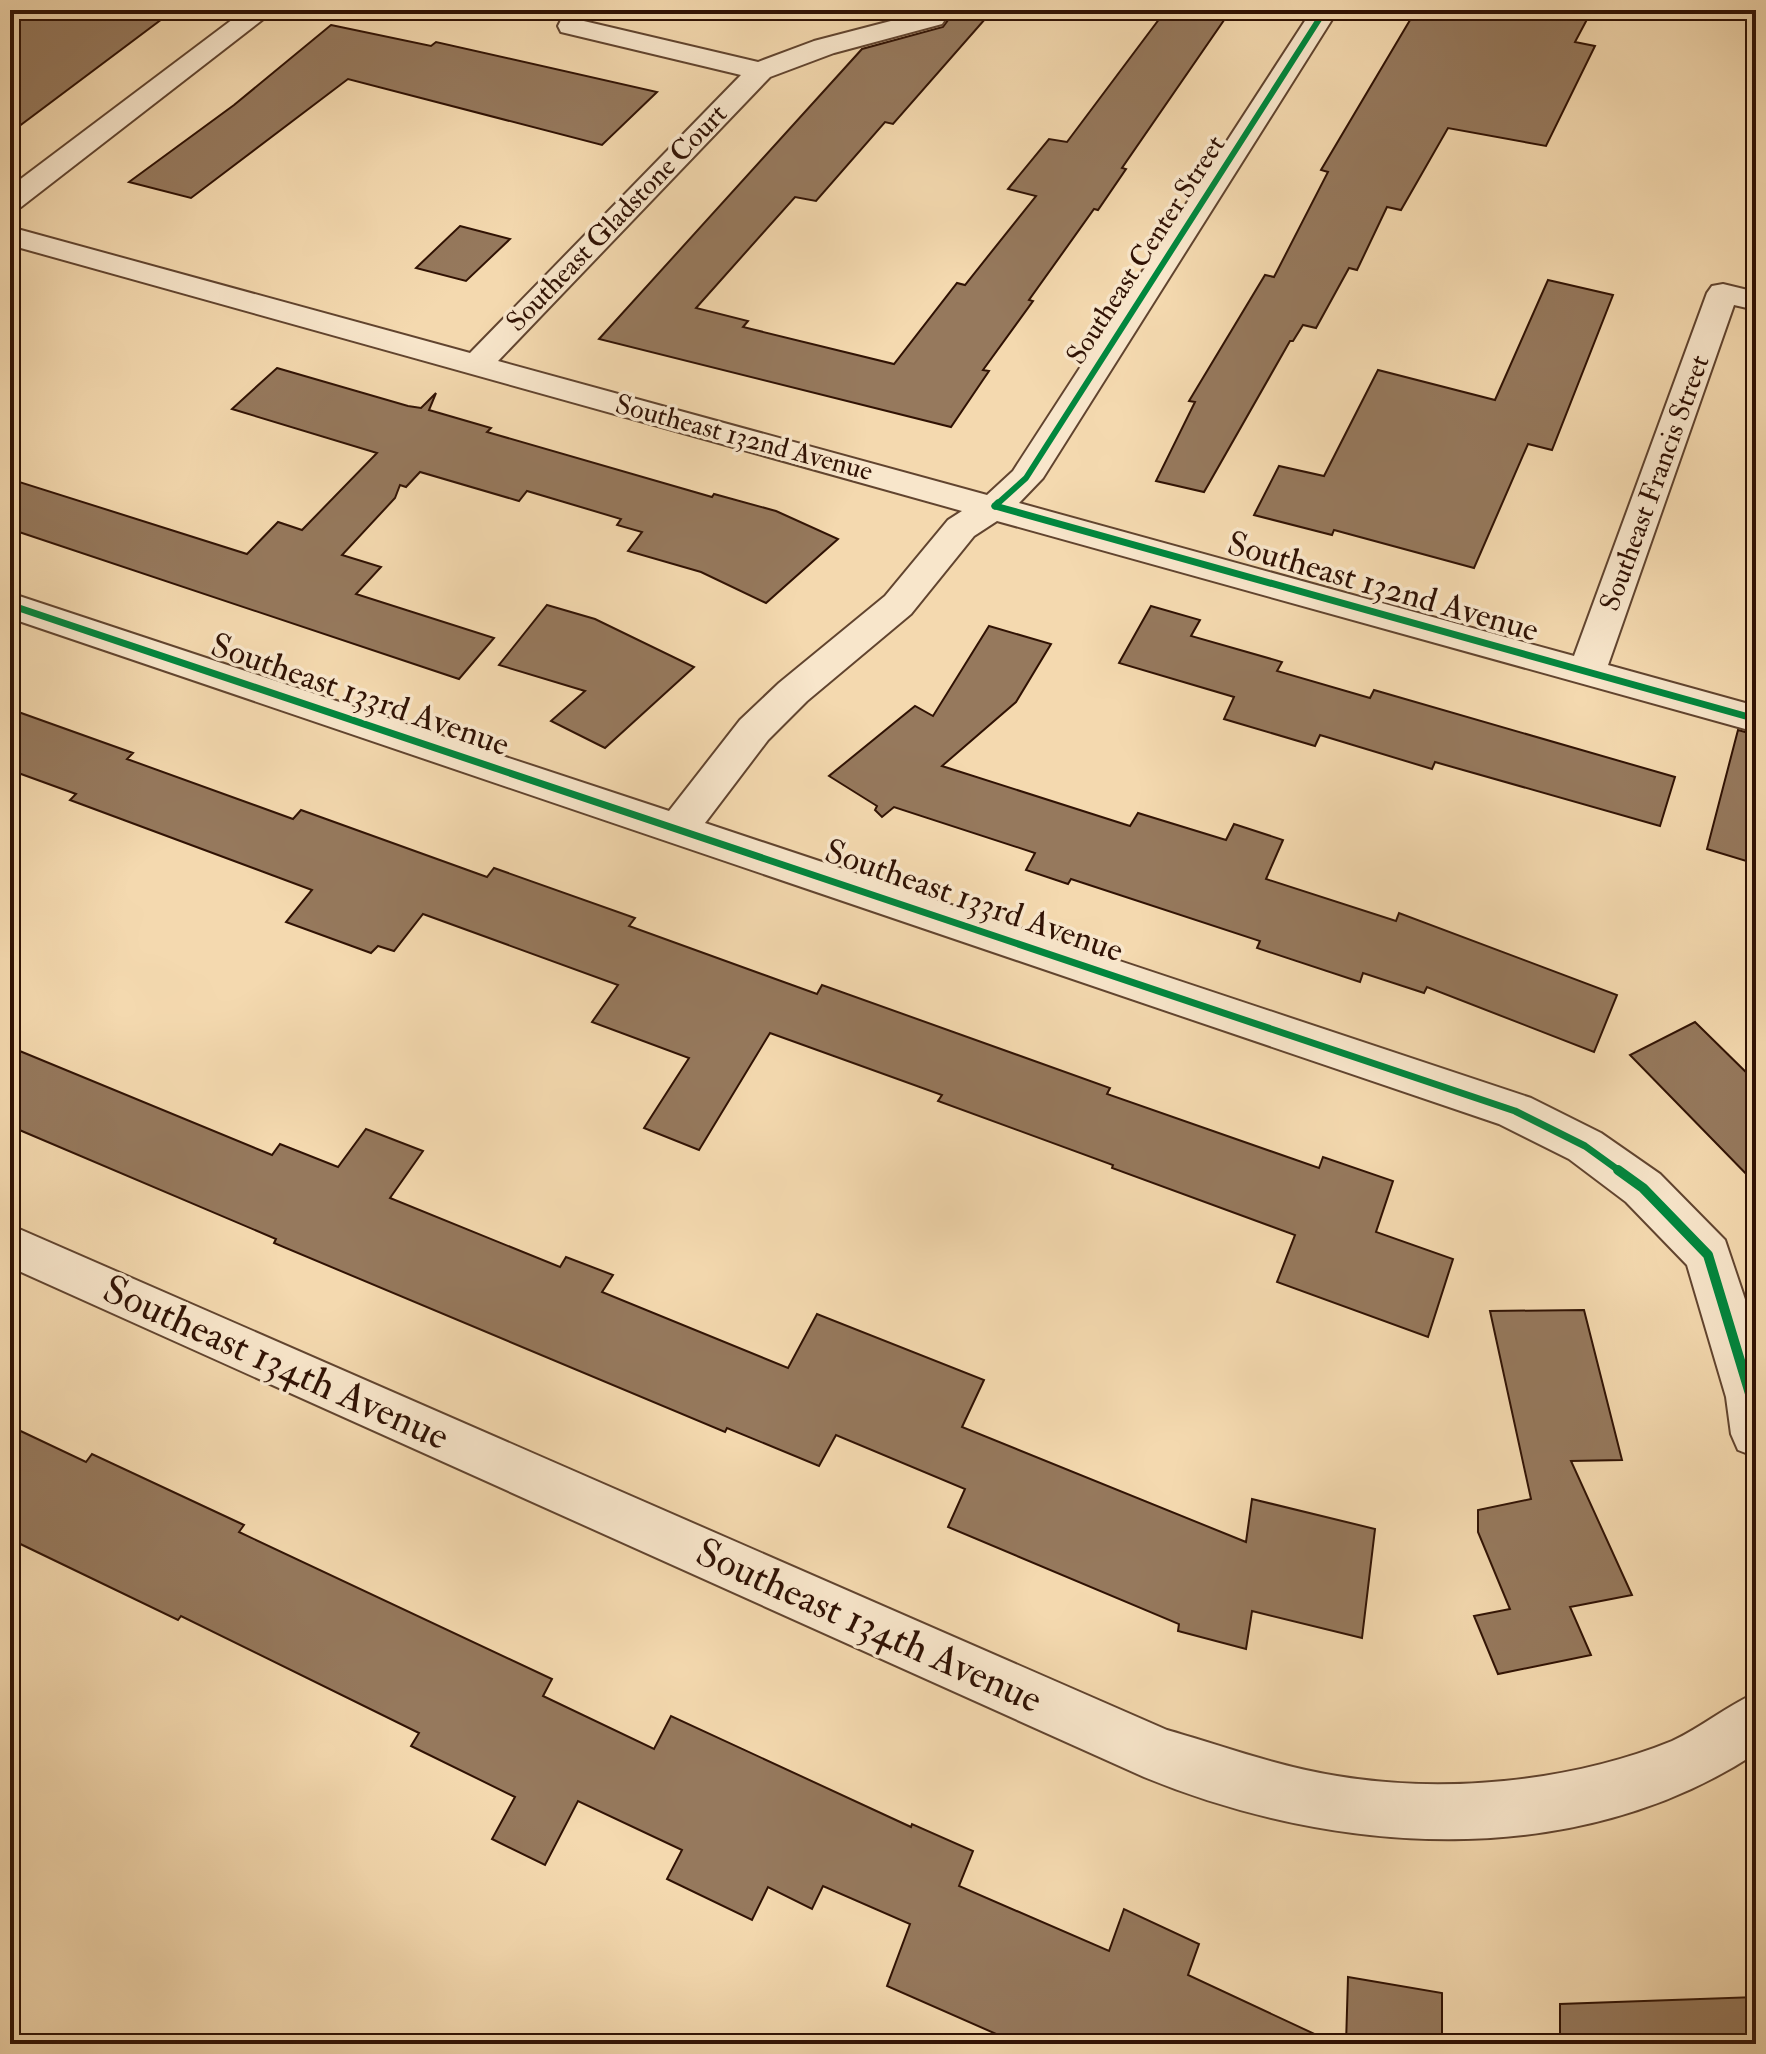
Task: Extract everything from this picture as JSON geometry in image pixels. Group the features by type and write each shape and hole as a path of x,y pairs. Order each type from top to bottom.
{"street":[{"path":"10,201 262,10"},
{"name":"Southeast Center Street","path":"678,829 754,730 793,692 898,605 961,528 995,506 1026,478 1325,10"},
{"path":"571,26 760,71 796,55 933,18"},
{"name":"Southeast Gladstone Court","path":"475,366 760,71"},
{"name":"Southeast 132nd Avenue","path":"10,236 345,326 475,366 995,506 1756,719"},
{"name":"Southeast Francis Street","path":"1587,672 1723,293 1756,301"},
{"name":"Southeast 133rd Avenue","path":"10,605 1515,1111 1585,1146 1643,1188 1708,1255 1748,1383 1756,1434"},
{"name":"Southeast 134th Avenue","path":"10,1245 1164,1757 1253,1783 1358,1808 1473,1811 1583,1793 1679,1767 1756,1721"}],"building":[{"path":"10,10 174,10 10,133"},
{"path":"944,10 993,10 893,124 885,122 816,201 795,197 696,308 748,321 743,327 894,364 957,283 965,285 1036,196 1008,189 1049,139 1067,142 1166,10 1231,10 1122,168 1126,169 1098,210 1094,209 1029,300 1033,301 983,370 989,371 951,427 599,339 862,49 943,27 948,20"},
{"path":"1416,10 1592,10 1575,42 1595,46 1546,146 1448,128 1401,210 1387,207 1357,270 1349,268 1316,328 1303,325 1290,341 1204,492 1156,481 1195,402 1189,401 1265,275 1274,277 1328,172 1321,170"},
{"path":"331,25 431,46 436,42 657,92 602,145 348,79 191,198 129,182 234,105"},
{"path":"460,226 510,239 466,281 416,268"},
{"path":"1548,280 1613,295 1552,450 1528,444 1474,568 1334,530 1332,535 1254,515 1279,466 1324,476 1378,370 1495,400"},
{"path":"277,368 408,406 421,408 436,393 429,410 491,428 487,432 712,497 714,494 776,511 838,539 766,603 701,572 628,551 642,532 617,525 621,519 527,491 519,501 420,472 406,487 400,485 395,498 342,555 381,567 356,594 494,638 459,679 10,529 10,479 247,554 278,522 302,530 377,453 232,409"},
{"path":"547,605 595,619 694,667 605,748 551,721 585,691 499,665"},
{"path":"1151,606 1200,620 1191,636 1282,662 1277,671 1370,698 1374,690 1675,777 1660,826 1435,762 1432,769 1320,735 1315,746 1224,719 1234,697 1119,663"},
{"path":"989,626 1051,644 1016,702 942,766 1130,826 1138,813 1226,840 1234,824 1283,840 1266,879 1396,921 1399,913 1617,995 1594,1052 1427,987 1424,993 1363,973 1360,982 1257,948 1260,941 1071,879 1068,884 1026,870 1035,853 894,807 882,817 875,810 877,806 829,776 915,706 933,716"},
{"path":"10,709 133,753 127,759 293,819 301,810 487,877 494,868 635,918 629,926 817,994 822,985 1110,1088 1107,1094 1319,1168 1323,1157 1393,1181 1376,1232 1453,1259 1428,1337 1277,1282 1295,1235 938,1101 942,1095 770,1033 699,1150 644,1128 689,1058 592,1022 618,985 423,914 394,951 378,946 371,953 286,922 312,890 70,800 76,794 10,770"},
{"path":"1738,730 1756,735 1756,864 1707,849"},
{"path":"1695,1022 1756,1082 1756,1184 1630,1055"},
{"path":"10,1047 272,1155 280,1144 338,1167 366,1129 423,1151 390,1198 560,1267 566,1257 613,1275 602,1292 788,1368 817,1314 984,1380 962,1427 1246,1542 1252,1499 1375,1529 1362,1638 1252,1611 1246,1649 1178,1631 1179,1624 948,1527 965,1489 836,1435 819,1466 727,1428 725,1432 274,1243 276,1239 10,1126"},
{"path":"1584,1310 1622,1460 1571,1461 1632,1595 1570,1607 1591,1655 1498,1674 1474,1616 1510,1609 1478,1532 1478,1510 1531,1499 1490,1311"},
{"path":"10,1426 86,1462 92,1454 244,1525 239,1532 552,1679 543,1696 654,1749 671,1716 911,1827 912,1824 973,1851 959,1886 1109,1951 1124,1909 1199,1944 1188,1975 1336,2044 1019,2044 887,1986 910,1924 823,1886 812,1909 768,1887 752,1920 667,1879 682,1850 578,1801 545,1865 492,1839 515,1797 411,1746 419,1733 181,1616 178,1620 10,1539"},
{"path":"1348,1977 1442,1993 1442,2044 1346,2044"},
{"path":"1756,1997 1756,2044 1560,2044 1560,2004"}],"cycle path":[{"path":"995,506 1026,478 1325,10"},
{"path":"995,506 1756,719"},
{"path":"10,605 1515,1111 1585,1146 1643,1188 1708,1255 1751,1397 1756,1434"}]}
